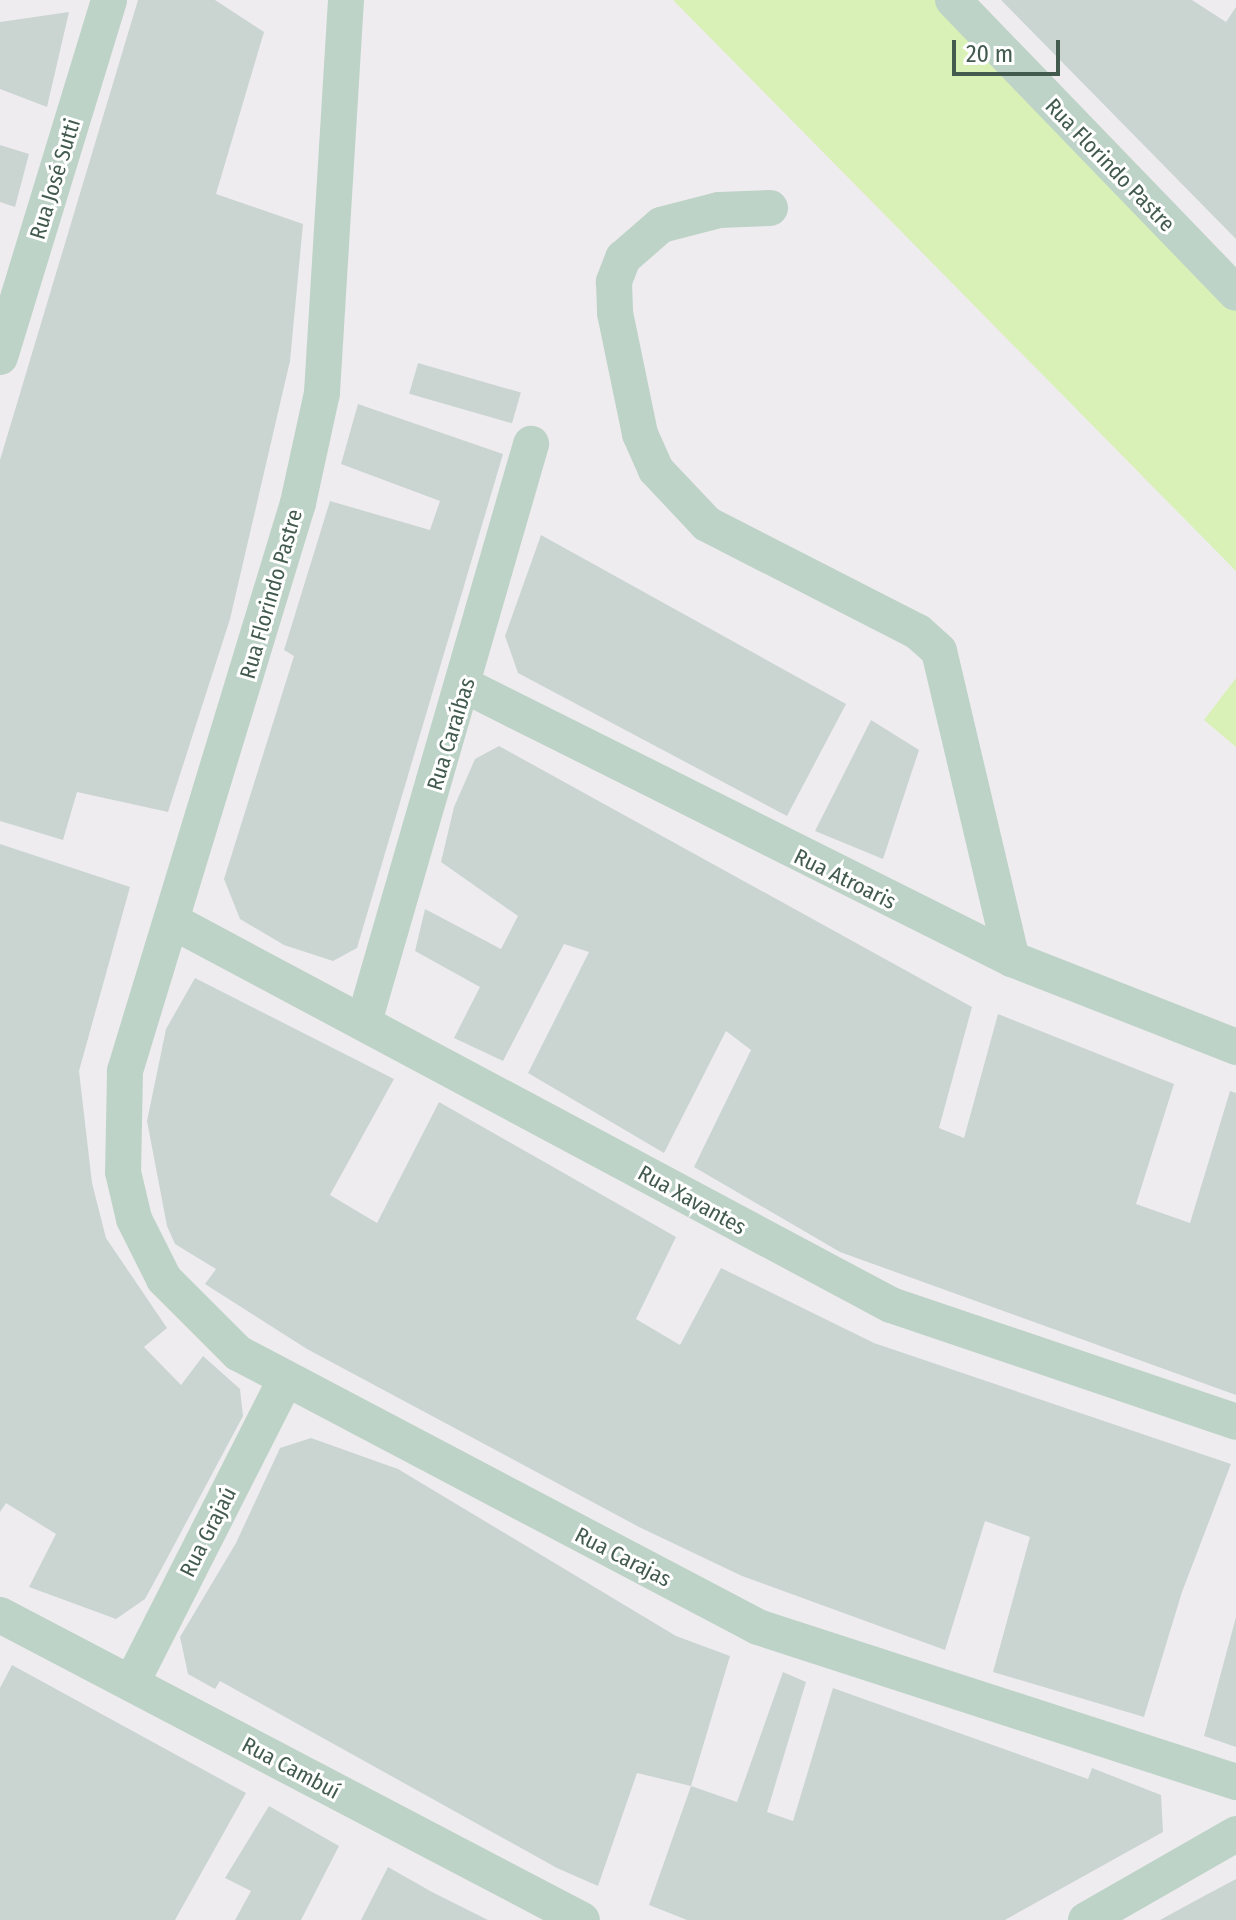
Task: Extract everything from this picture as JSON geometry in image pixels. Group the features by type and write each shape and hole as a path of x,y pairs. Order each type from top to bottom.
{"street":[{"name":"Rua José Sutti","path":"0,357 109,0"},
{"name":"Rua Florindo Pastre","path":"123,1172 125,1071 298,503 322,393 346,0"},
{"name":"Rua Florindo Pastre","path":"953,0 1236,293"},
{"path":"770,208 672,220 633,243 623,258 614,282 615,313 640,434 656,470 707,524 918,632 939,651 1012,959"},
{"name":"Rua Caraíbas","path":"364,1022 466,686 531,444"},
{"name":"Rua Atroaris","path":"466,686 1012,959 1236,1047"},
{"name":"Rua Xavantes","path":"172,921 891,1305 1236,1422"},
{"name":"Rua Carajas","path":"123,1172 134,1219 164,1279 238,1353 284,1382 758,1627 1236,1782"},
{"name":"Rua Grajaú","path":"132,1682 284,1382"},
{"name":"Rua Cambuí","path":"0,1615 582,1920"},
{"path":"1086,1920 1236,1834"}],"green space":[{"path":"673,0 970,0 1236,272 1236,571"},
{"path":"1236,678 1236,747 1204,720"}],"building":[{"path":"138,0 215,0 264,32 216,194 303,224 290,361 230,619 168,812 77,792 63,840 0,821 0,460"},
{"path":"1001,0 1192,0 1226,22 1236,7 1236,239"},
{"path":"69,12 47,107 0,89 0,22"},
{"path":"0,145 29,154 15,207 0,202"},
{"path":"418,363 521,392 512,423 409,394"},
{"path":"358,404 503,454 357,948 333,961 284,945 240,919 224,879 294,656 284,650 330,501 430,530 440,501 341,464"},
{"path":"541,535 846,704 787,816 518,673 505,636"},
{"path":"871,720 919,750 883,859 815,831"},
{"path":"499,746 972,1007 939,1128 964,1138 998,1014 1174,1084 1136,1204 1190,1223 1230,1091 1236,1093 1236,1395 840,1252 694,1167 751,1050 726,1031 664,1153 528,1073 589,952 564,944 503,1061 454,1038 480,987 415,951 425,909 501,949 518,916 441,862 454,807 475,759"},
{"path":"0,844 130,887 79,1071 92,1183 106,1238 167,1328 144,1347 181,1385 203,1356 240,1389 243,1416 163,1566 145,1599 116,1619 29,1587 56,1534 6,1503 0,1512"},
{"path":"195,978 394,1079 330,1195 377,1223 439,1102 676,1237 636,1319 680,1345 721,1268 874,1343 1231,1464 1182,1592 1144,1717 993,1672 1030,1537 985,1521 945,1650 742,1576 639,1527 307,1349 205,1284 216,1269 175,1244 167,1226 147,1121 166,1029"},
{"path":"311,1438 398,1469 676,1636 730,1656 691,1786 637,1773 598,1886 557,1868 220,1681 215,1689 188,1674 180,1637 236,1543 280,1448"},
{"path":"1236,1617 1236,1747 1204,1736"},
{"path":"12,1665 246,1793 175,1920 0,1920 0,1688"},
{"path":"783,1672 806,1682 767,1812 793,1821 833,1688 1088,1779 1092,1768 1161,1795 1163,1832 1005,1920 687,1920 649,1905 691,1786 737,1802"},
{"path":"269,1806 339,1846 301,1920 235,1920 251,1891 225,1878"},
{"path":"388,1867 432,1892 488,1920 361,1920"},
{"path":"1236,1879 1236,1920 1160,1920 1204,1896"}]}
